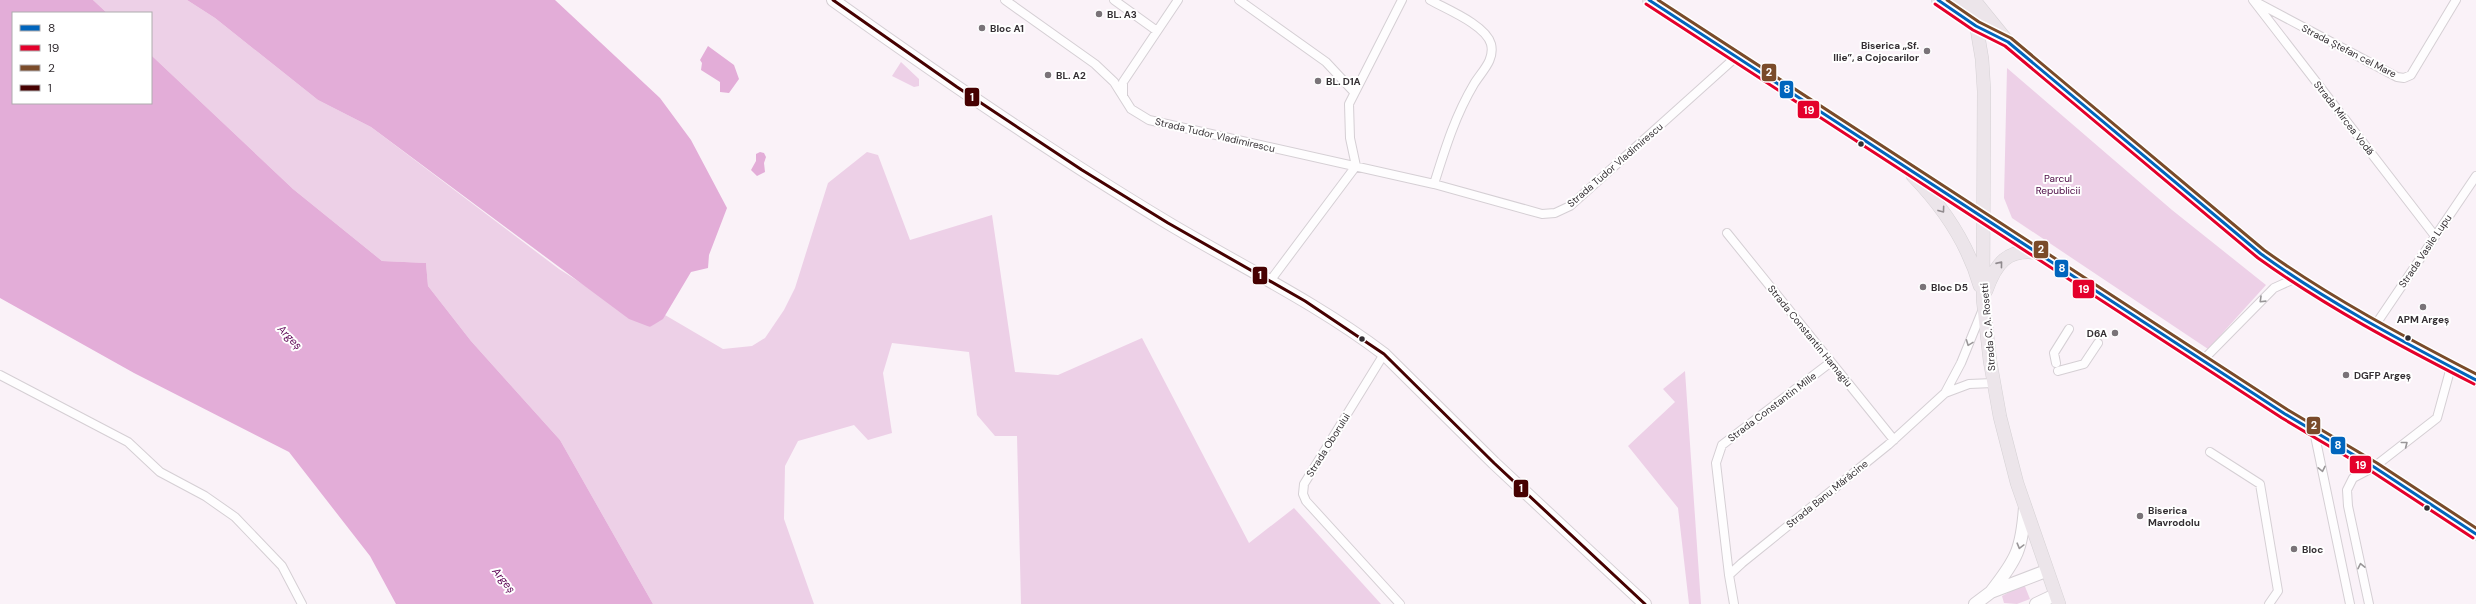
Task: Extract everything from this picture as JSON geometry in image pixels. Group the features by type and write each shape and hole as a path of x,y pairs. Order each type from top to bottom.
{"main road":[{"path":"1649,0 1984,216 2203,360 2476,534"},
{"path":"1938,0 1976,26 2008,42"},
{"path":"1959,0 1976,26"},
{"path":"1973,0 2008,42 2261,254 2294,279 2374,327 2476,380"},
{"name":"Strada C. A. Rosetti","path":"1973,0 1982,59 1984,90 1983,303 1993,383 2024,507 2057,600"},
{"path":"1897,160 1932,197 1947,218 1970,259 1983,303"},
{"path":"1983,303 1989,281 2004,259 2017,252 2040,253"}],"street":[{"path":"833,0 913,57 1054,152 1167,223 1270,281 1365,340 1384,354 1494,462 1645,604"},
{"name":"Strada Tudor Vladimirescu","path":"1005,0 1095,64 1114,82 1131,109 1149,120 1434,184 1542,214 1555,213 1570,206 1736,56"},
{"path":"1114,0 1156,31"},
{"path":"1123,96 1122,82 1178,0"},
{"path":"1239,0 1326,62 1354,92"},
{"path":"1270,281 1356,166 1350,138 1350,104 1354,92 1402,0"},
{"path":"1430,0 1481,28 1491,43 1491,59 1474,84 1451,128 1434,184"},
{"name":"Strada Ștefan cel Mare","path":"2253,0 2397,77 2404,78 2410,75 2456,0"},
{"name":"Strada Mircea Vodă","path":"2253,0 2435,236"},
{"name":"Strada Vasile Lupu","path":"2374,327 2476,176"},
{"name":"Strada Constantin Hamagiu","path":"1727,233 1894,440"},
{"path":"2203,360 2274,288 2294,279"},
{"name":"Strada Banu Mărăcine","path":"1729,575 1894,440 1945,393 1961,363 1983,303"},
{"path":"2069,329 2054,353 2057,367 2084,364 2098,343"},
{"name":"Strada Oborului","path":"1384,354 1304,484 1303,494 1306,501 1400,604"},
{"name":"Strada Constantin Mille","path":"1729,575 1716,463 1718,453 1722,445 1831,362"},
{"path":"2369,604 2346,498 2347,490 2353,478 2374,468 2437,418 2452,367"},
{"path":"0,375 128,442 160,472 206,496 234,517 282,566 302,604"},
{"name":"Strada Banu Mărăcine","path":"1945,393 1969,384 1993,383"},
{"path":"2314,431 2350,604"},
{"path":"2210,452 2260,484 2278,591 2269,604"},
{"path":"1975,604 1990,592 2018,555 2023,537 2024,507"},
{"path":"1990,592 2046,571"},
{"path":"1729,575 1734,604"},
{"path":"2036,604 2057,600"}],"green space":[{"path":"93,0 187,0 215,18 318,100 371,127 559,269 650,327 665,315 723,349 752,346 765,338 784,310 795,288 828,183 867,152 878,155 910,240 992,215 1015,372 1058,375 1142,338 1249,543 1294,508 1381,604 1021,604 1017,436 995,436 977,415 969,352 892,343 883,373 892,433 868,440 854,425 798,441 785,466 784,519 814,604 653,604 560,440 471,341 428,286 426,263 382,261 293,189 152,56 152,12 106,12"},
{"path":"901,62 919,79 919,86 914,87 892,76"},
{"name":"Parcul Republicii","path":"2007,68 2172,210 2266,285 2208,349 2012,218 2004,198"},
{"path":"1685,371 1701,604 1689,604 1678,508 1628,446 1675,402 1663,389"},
{"path":"2024,584 2030,599 2017,604 2004,603 2002,596"}],"water":[{"name":"Argeș","path":"0,0 93,0 106,12 12,12 12,104 152,104 152,56 293,189 382,261 426,263 428,286 471,341 560,440 653,604 396,604 370,556 289,452 134,373 0,298"},
{"path":"187,0 555,0 660,98 691,140 727,208 709,255 708,268 691,272 663,319 650,327 629,319 371,127 318,100 215,18"},
{"path":"708,46 734,65 739,79 729,93 720,92 720,82 701,70 702,63 700,60"},
{"path":"760,152 764,153 766,157 764,163 765,172 757,176 751,170 756,161 756,154"}],"transit line":[{"name":"1","path":"833,0 957,87 1082,170 1168,223 1305,301 1384,354 1494,463 1645,604"},
{"name":"8","path":"1649,0 2285,414 2374,467 2476,534"},
{"name":"2","path":"1658,0 2288,410 2377,463 2476,528"},
{"name":"8","path":"1938,0 1976,26 2008,42 2261,254 2339,305 2393,336 2476,380"},
{"name":"2","path":"1947,0 1979,22 2011,38 2264,250 2289,268 2395,331 2476,374"},
{"name":"19","path":"1646,4 2282,418 2371,471 2473,538"},
{"name":"19","path":"1935,4 1973,30 2005,46 2258,258 2310,293 2337,309 2391,340 2474,384"}],"place":[{"name":"BL. A3","path":"1099,14"},
{"name":"Bloc A1","path":"982,28"},
{"name":"Biserica „Sf. Ilie”, a Cojocarilor","path":"1927,51"},
{"name":"BL. A2","path":"1048,75"},
{"name":"BL. D1A","path":"1318,81"},
{"name":"Bloc D5","path":"1923,287"},
{"name":"APM Argeș","path":"2423,307"},
{"name":"D6A","path":"2115,333"},
{"name":"DGFP Argeș","path":"2346,375"},
{"name":"Biserica Mavrodolu","path":"2140,516"},
{"name":"Bloc","path":"2294,549"}]}
